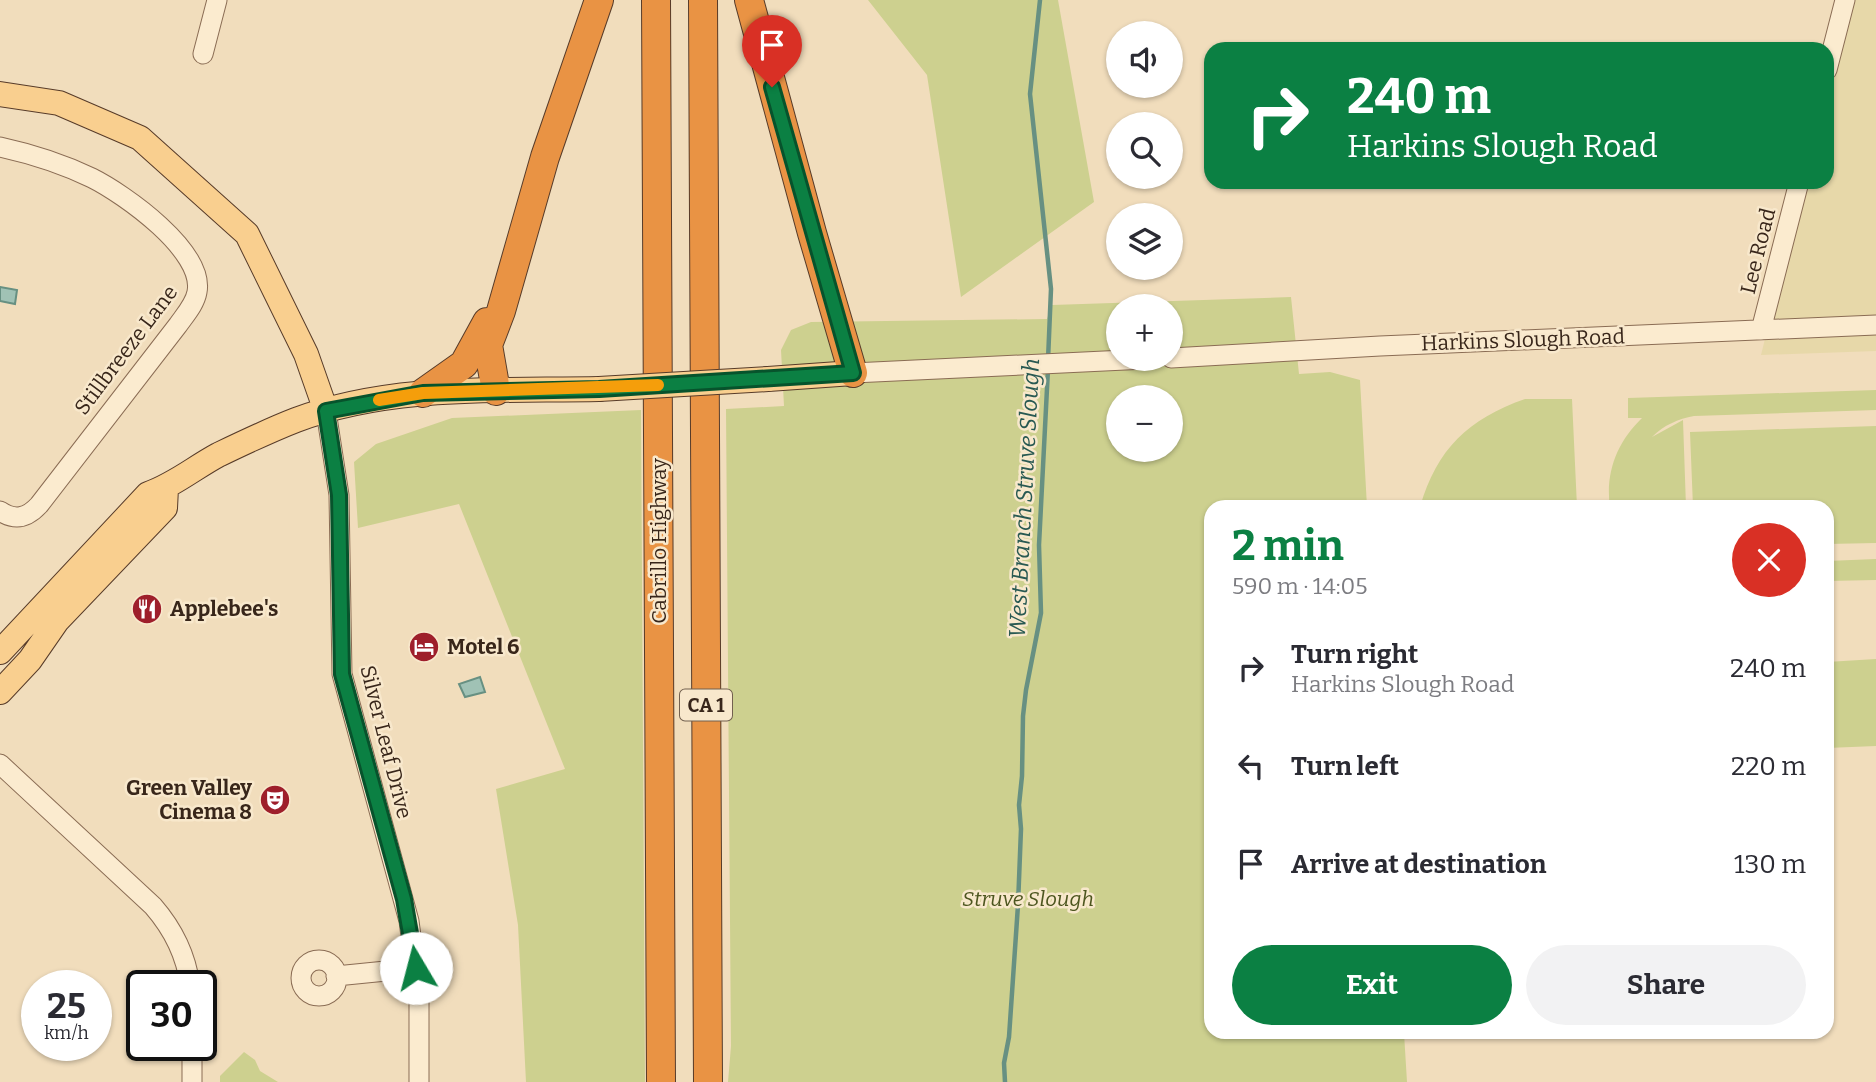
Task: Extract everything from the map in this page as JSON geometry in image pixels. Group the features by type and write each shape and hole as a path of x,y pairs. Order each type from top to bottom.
{"highway":[{"path":"423,393 464,364 481,337 598,0"},
{"name":"Cabrillo Highway","path":"656,0 661,1082"},
{"name":"CA 1","path":"703,0 708,1082"},
{"path":"749,0 853,373"},
{"path":"496,391 488,345 501,311 545,158"}],"main road":[{"path":"0,94 59,103 140,138 247,234 306,354 326,411"},
{"path":"0,652 148,494 166,488 219,455 273,430 326,411 423,393 599,389 853,373"},
{"path":"0,692 30,660 57,621 165,508 166,488"}],"street":[{"path":"204,54 217,0"},
{"path":"1834,43 1845,0"},
{"name":"Stillbreeze Lane","path":"0,148 36,156 77,172 130,202 182,250 192,267 198,290 178,325 36,509 20,518 0,511"},
{"name":"Lee Road","path":"1761,330 1796,189"},
{"name":"Harkins Slough Road","path":"1183,357 1380,346 1876,325"},
{"path":"853,373 1106,361"},
{"name":"Silver Leaf Drive","path":"326,411 339,495 342,674 404,899 416,968 419,1082"},
{"path":"0,764 153,906 173,933 186,970"},
{"path":"337,976 416,968"},
{"path":"192,1061 192,1082"}],"shaded area":[{"path":"1854,0 1876,0 1876,351 1761,355 1802,189 1834,189 1834,73"},
{"path":"0,287 17,290 15,304 0,301"},
{"path":"480,677 485,692 465,697 459,684"}],"green space":[{"path":"868,0 1058,0 1094,202 961,297 927,75"},
{"name":"Struve Slough","path":"1291,297 1299,374 1330,372 1360,380 1367,500 1204,500 1204,1039 1404,1039 1407,1082 728,1082 731,1046 726,409 784,406 781,350 791,330 811,322 1047,319 1052,305 1106,303 1106,371 1183,371 1183,301"},
{"path":"1876,390 1876,410 1694,416 1682,419 1661,429 1652,437 1683,420 1686,500 1609,500 1609,482 1615,459 1626,437 1642,418 1628,418 1628,398"},
{"path":"1525,399 1572,399 1577,500 1422,500 1436,468 1458,439 1487,416"},
{"path":"641,410 645,1082 526,1082 518,925 496,789 565,769 459,504 358,528 354,462 376,444 452,418"},
{"path":"1876,426 1876,543 1834,544 1834,500 1693,500 1690,432"},
{"path":"1876,559 1876,580 1834,581 1834,561"},
{"path":"1876,659 1876,746 1834,748 1834,662"},
{"path":"244,1052 255,1060 260,1071 278,1082 220,1082 220,1076"}],"waterway":[{"name":"West Branch Struve Slough","path":"1040,0 1030,94 1051,289 1048,360"},
{"name":"West Branch Struve Slough","path":"1005,1082 1004,1063 1009,1037 1018,905 1023,716 1041,613 1039,545 1048,369"}],"slow traffic":[{"path":"379,400 423,393 658,385"}],"place":[{"name":"Applebee's","path":"147,609"},
{"name":"Motel 6","path":"424,647"},
{"name":"Green Valley Cinema 8","path":"275,800"}],"route":[{"path":"416,968 404,899 342,674 339,495 326,411 423,393 599,389 853,373 772,87"}]}
